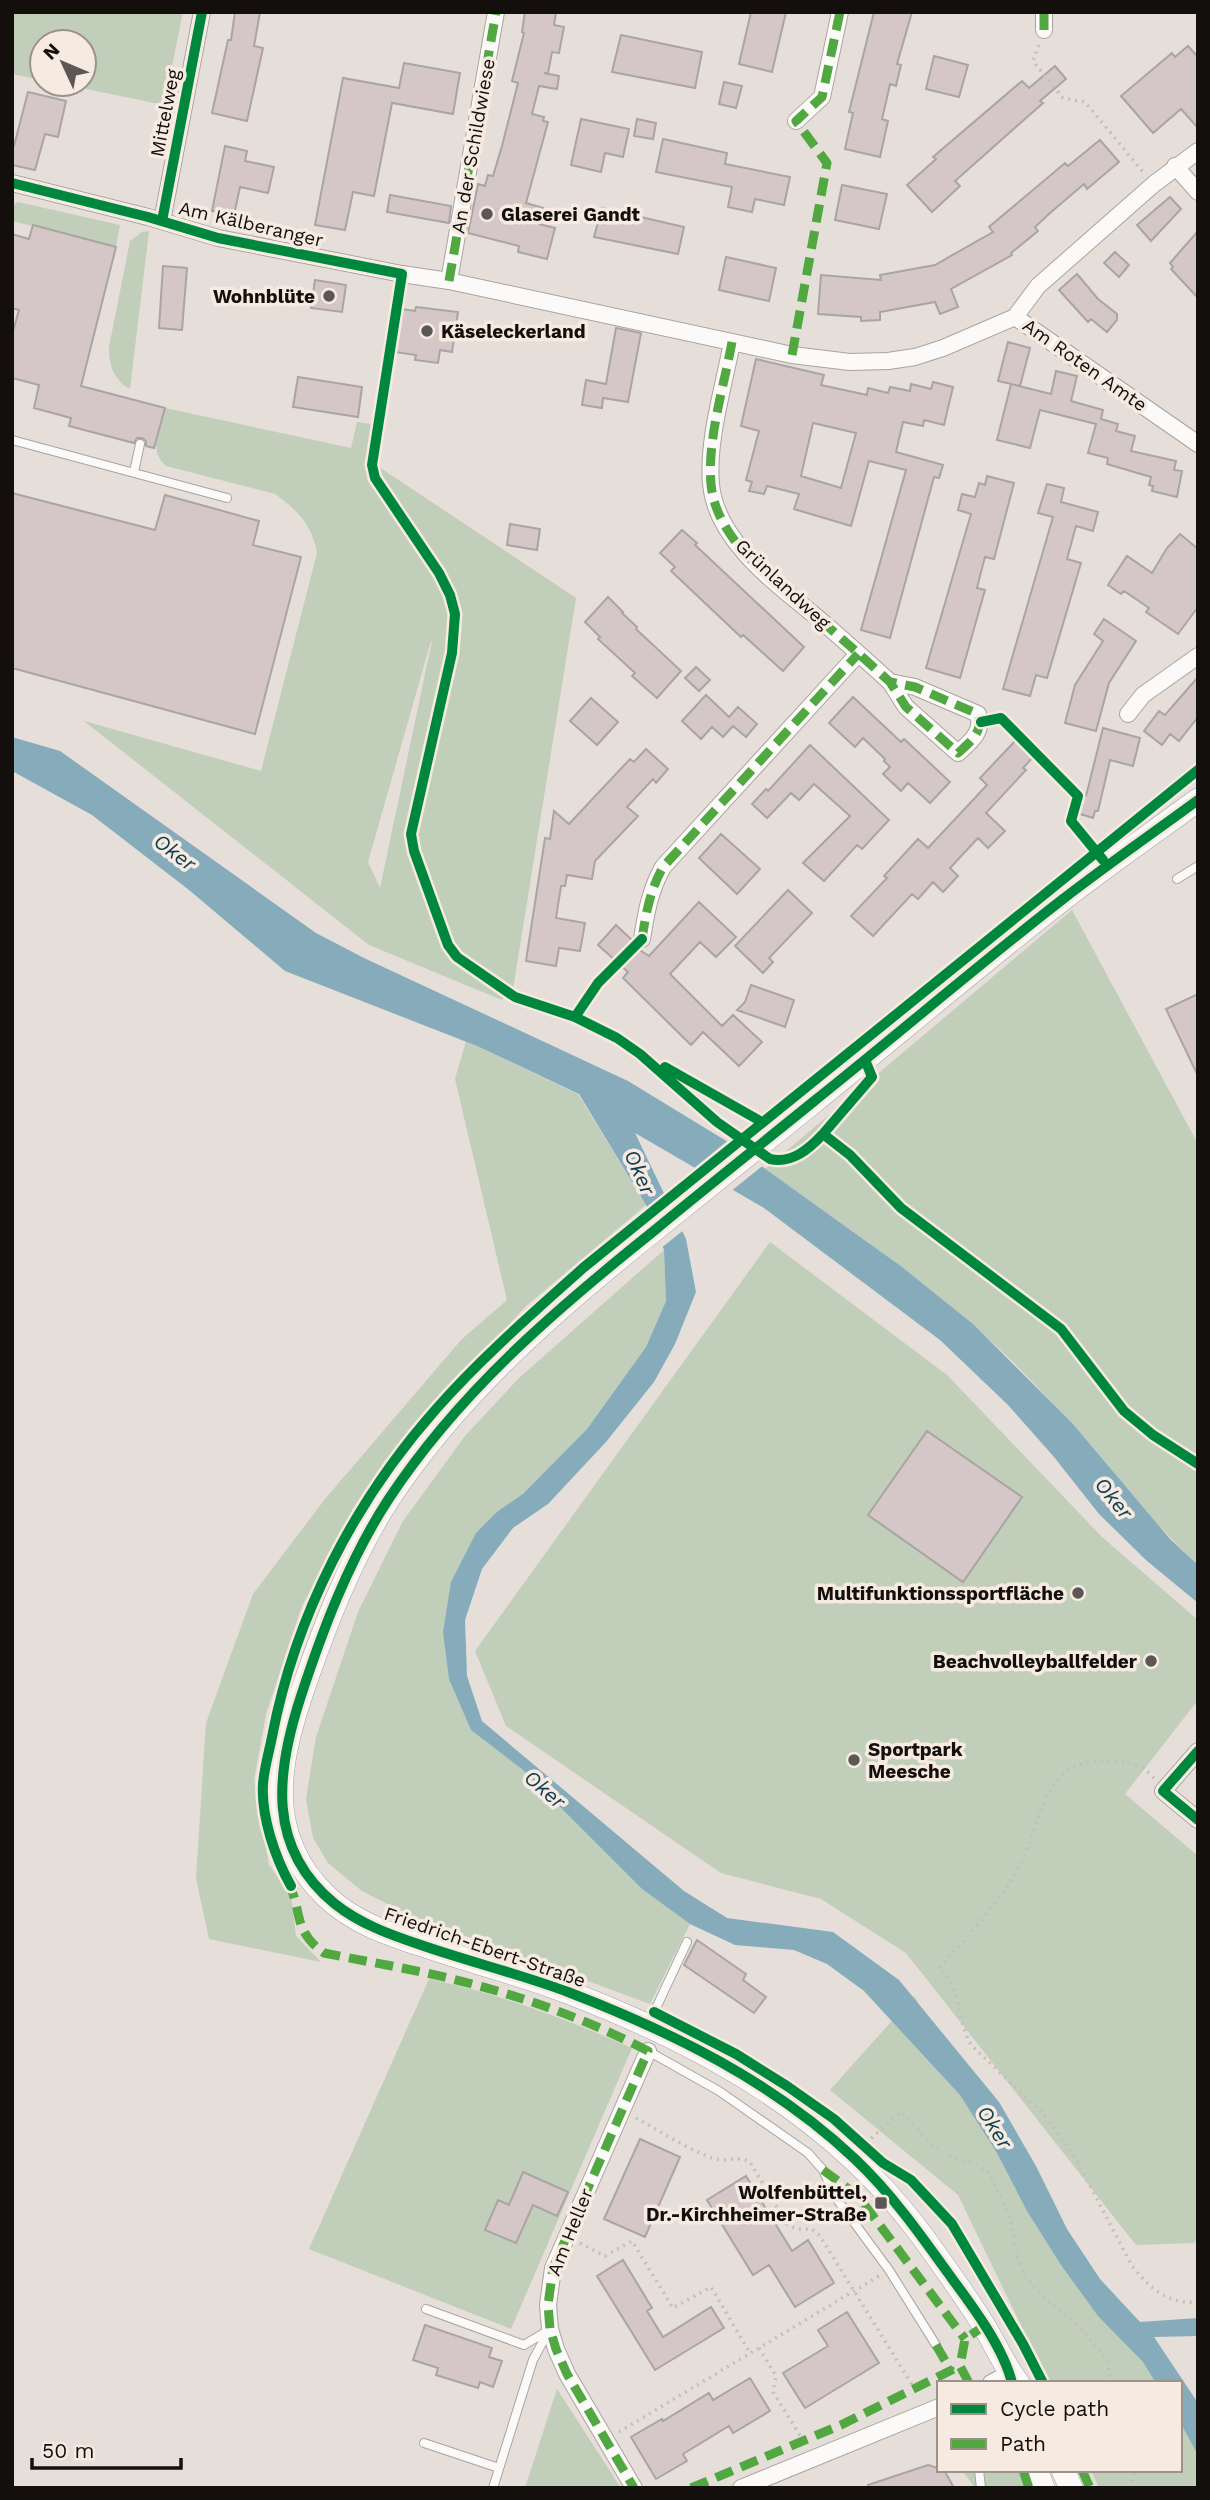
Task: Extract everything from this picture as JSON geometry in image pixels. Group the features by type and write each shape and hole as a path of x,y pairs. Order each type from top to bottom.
{"main road":[{"path":"1108,866 1198,800"},
{"name":"Friedrich-Ebert-Straße","path":"1008,2380 984,2325 917,2230 858,2162 822,2130 761,2085 716,2059 648,2026 569,1993 404,1939 353,1917 321,1892 294,1852 281,1809 281,1773 298,1706 335,1605 376,1520 424,1449 462,1402 502,1361 593,1279 1108,866"},
{"path":"1064,2472 1071,2488"}],"street":[{"name":"Mittelweg","path":"162,221 202,12"},
{"name":"An der Schildwiese","path":"449,281 496,12"},
{"path":"796,121 822,97 841,12"},
{"path":"1044,12 1044,30"},
{"name":"Am Roten Amte","path":"1198,150 1175,166 1038,286 1015,317 1198,444"},
{"path":"1175,166 1198,192"},
{"name":"Am Kälberanger","path":"12,183 218,238 449,281 792,355 850,362 888,361 943,348 1015,317"},
{"name":"Grünlandweg","path":"732,342 710,456 714,504 723,525 741,549 771,579 890,682 906,707 958,753 977,735 981,722 978,714 915,687 890,682"},
{"path":"642,939 647,905 663,867 858,654"},
{"path":"1128,714 1143,695 1198,656"},
{"path":"1198,1751 1163,1791 1198,1820"},
{"name":"Am Heller","path":"634,2488 566,2374 550,2329 549,2286 566,2236 648,2051"},
{"path":"741,2488 764,2484 814,2459 937,2408"}],"lane":[{"path":"13,443 227,498"},
{"path":"134,472 140,444"},
{"path":"1177,878 1198,866"},
{"path":"648,2026 687,1942"},
{"path":"648,2051 719,2091 808,2153 824,2170 836,2198 890,2270 936,2345"},
{"path":"426,2309 524,2345 550,2329"},
{"path":"493,2488 533,2360 550,2329"},
{"path":"424,2443 499,2468"}],"path":[{"path":"1044,30 1033,61 1063,98 1085,102 1154,184"},
{"path":"981,722 1001,718 1078,796 1071,821 1108,866"},
{"path":"1163,1791 1153,1776 1142,1767 1122,1761 1092,1760 1068,1769 1050,1788 1015,1875 995,1903 939,1968 953,1985 964,2033 972,2046 1043,2114 1074,2155 1126,2254 1145,2283 1173,2301 1198,2302"},
{"path":"622,2111 709,2157 726,2161 743,2158 750,2162 787,2224 796,2229 812,2229 817,2232 914,2388"},
{"path":"864,2146 901,2112 932,2145 954,2158 976,2164 989,2173 1012,2220 1018,2259 1025,2277 1094,2343 1107,2361 1111,2381"},
{"path":"566,2236 605,2256 632,2241 673,2308 711,2287 750,2353"},
{"path":"605,2440 890,2270"},
{"path":"758,2348 776,2376 773,2392 814,2459"}],"green space":[{"path":"12,12 183,12 164,105 98,91 98,28 28,28 28,77 12,74"},
{"path":"18,202 120,225 116,247 12,221 12,205"},
{"path":"149,231 130,389 114,372 109,347 130,241 142,232"},
{"path":"165,408 351,448 357,422 384,426 379,467 576,598 513,989 502,1000 369,945 84,721 261,771 317,553 315,544 303,519 275,494 166,466 157,453 156,446","holes":["432,641 380,888 368,862"]},
{"path":"1072,910 1198,1144 1198,1565 1150,1516 1036,1386 983,1334 892,1260 765,1169"},
{"path":"466,1041 578,1094 646,1205 526,1306 435,1404 362,1495 302,1606 266,1714 254,1780 269,1865 291,1895 296,1936 321,1962 209,1939 196,1878 206,1723 253,1594 325,1499 461,1340 507,1300 455,1079"},
{"name":"Sportpark Meesche","path":"770,1242 947,1375 1102,1537 1198,1620 1198,1700 1125,1794 1198,1856 1198,2239 1194,2243 1136,2245 906,1953 821,1899 721,1873 506,1726 475,1651"},
{"path":"664,1250 666,1301 646,1347 587,1429 523,1495 498,1511 451,1582 471,1730 523,1770 642,1889 690,1924 650,2004 409,1915 362,1891 328,1863 313,1838 306,1799 316,1737 358,1612 403,1521 465,1436 519,1378"},
{"path":"429,1979 532,2008 632,2048 511,2329 309,2249"},
{"path":"914,1996 1093,2284 1174,2381 1048,2381 958,2195 830,2090"},
{"path":"557,2389 621,2488 525,2488"},
{"path":"1182,2396 1198,2429 1198,2488 1099,2488 1092,2472 1182,2472"},
{"path":"963,2472 1024,2472 1029,2488 975,2488"}],"water":[{"name":"Oker","path":"12,737 60,751 316,933 628,1081 728,1142 902,1267 973,1324 1072,1423 1170,1539 1198,1565 1198,1603 1147,1561 1099,1514 1008,1405 940,1340 764,1208 635,1133 686,1239 696,1292 675,1344 654,1382 606,1442 548,1504 513,1528 482,1569 465,1620 467,1676 482,1721 684,1891 727,1918 833,1932 899,1980 999,2102 1036,2166 1067,2229 1100,2279 1140,2322 1198,2318 1198,2336 1154,2337 1198,2403 1198,2455 1182,2426 1182,2381 1155,2381 1143,2362 1098,2316 1027,2211 997,2153 960,2095 864,1991 827,1964 794,1950 735,1945 690,1924 642,1889 523,1770 471,1730 449,1679 443,1632 451,1582 476,1533 498,1511 523,1494 587,1429 646,1347 666,1301 664,1250 646,1205 579,1094 477,1046 285,971 189,890 92,815 12,771"}],"pier":[{"path":"730,1139 765,1164 730,1192 692,1170"},
{"path":"667,1191 685,1229 660,1249 644,1210"}],"building":[{"path":"235,12 260,12 254,46 263,48 247,121 212,113 228,40 231,40"},
{"path":"525,12 556,12 554,25 564,27 559,53 552,52 548,73 544,73 559,76 557,89 539,86 532,114 544,117 543,121 548,122 526,203 543,208 539,224 555,228 547,259 518,252 519,246 468,233 478,184 485,186 488,175 493,176 502,146 518,83 512,81 524,33"},
{"path":"751,12 786,12 772,72 739,64"},
{"path":"874,12 912,12 897,64 901,65 896,86 890,84 882,119 888,121 880,157 845,149 853,113 849,112"},
{"path":"621,35 702,52 695,88 612,72"},
{"path":"1188,46 1198,57 1198,128 1181,109 1153,133 1121,96 1172,53 1175,57"},
{"path":"934,56 968,65 959,97 926,89"},
{"path":"404,63 460,73 453,114 392,103 374,196 353,192 345,230 315,225 343,78 399,88"},
{"path":"1055,66 1066,79 1040,101 1043,103 955,181 960,186 932,212 907,185 936,159 933,157 1022,81 1029,88"},
{"path":"724,82 742,86 736,108 719,104"},
{"path":"28,92 28,98 66,101 58,137 45,134 35,170 12,165 14,146"},
{"path":"581,119 629,129 623,157 605,153 601,172 571,165"},
{"path":"637,119 656,123 653,139 634,136"},
{"path":"663,139 727,153 725,164 790,177 784,205 755,199 752,212 728,207 732,187 656,172"},
{"path":"1100,140 1119,162 1087,189 1084,184 1050,213 1035,227 1038,231 1011,253 1012,255 951,289 958,307 940,314 935,302 880,312 880,320 861,321 861,317 818,314 821,275 881,280 880,275 935,265 993,232 989,227 1065,163 1068,166"},
{"path":"225,146 247,151 245,161 274,167 268,193 240,187 234,215 212,211"},
{"path":"842,185 887,194 879,229 835,220"},
{"path":"390,195 451,206 449,223 387,212"},
{"path":"1170,197 1181,209 1151,241 1137,225"},
{"path":"602,208 684,227 678,254 594,237"},
{"path":"33,225 116,247 81,386 165,408 154,448 146,446 146,441 142,438 137,438 134,443 69,426 71,418 34,408 39,385 12,378 12,335 19,310 12,308 12,234 29,239"},
{"path":"1198,231 1198,298 1171,269 1173,267 1170,263"},
{"path":"1115,252 1129,265 1119,277 1104,263"},
{"path":"726,257 776,268 769,301 719,290"},
{"path":"163,266 187,268 182,330 159,328"},
{"path":"1077,274 1098,299 1117,314 1117,320 1107,332 1091,319 1088,322 1059,290"},
{"name":"Wohnblüte","path":"315,280 346,285 342,312 311,308"},
{"name":"Käseleckerland","path":"416,307 458,312 452,352 440,350 438,363 415,360 416,355 395,352 401,309 415,311"},
{"path":"616,328 641,333 628,402 603,398 602,408 582,405 586,380 606,384"},
{"path":"1008,342 1030,348 1020,386 998,381"},
{"path":"756,359 824,375 821,385 867,395 868,388 888,393 890,387 910,391 911,384 931,389 933,382 953,387 944,425 924,420 923,426 903,422 896,452 943,465 939,478 934,477 890,638 861,630 906,470 869,461 851,526 794,509 799,494 767,486 764,494 749,491 752,482 746,480 759,431 741,426","holes":["813,423 856,433 841,488 801,476"]},
{"path":"1056,371 1077,376 1071,401 1103,410 1101,419 1118,424 1116,431 1135,436 1131,451 1176,461 1174,470 1182,471 1177,497 1152,491 1153,486 1149,485 1151,477 1107,464 1108,458 1088,453 1096,424 1040,410 1030,448 997,440 1011,384 1051,394"},
{"path":"298,377 362,387 358,417 293,407"},
{"path":"987,476 1014,483 994,559 985,557 977,588 985,590 960,678 926,668 971,514 958,510 962,494 975,497 979,483 985,485"},
{"path":"1047,484 1064,488 1061,502 1098,512 1093,531 1076,526 1067,559 1081,563 1047,678 1036,675 1030,696 1003,689 1053,517 1038,513"},
{"path":"12,493 155,530 165,495 259,521 253,545 301,557 255,734 12,668"},
{"path":"510,524 540,529 537,550 507,545"},
{"path":"682,530 804,647 783,671 743,635 741,637 671,571 675,567 660,553"},
{"path":"1180,534 1198,549 1198,607 1178,634 1146,612 1149,608 1124,591 1121,594 1108,585 1127,556 1152,573 1167,548"},
{"path":"608,597 636,629 681,671 657,698 632,676 635,673 598,639 600,637 585,622"},
{"path":"1104,619 1136,641 1109,683 1096,731 1065,723 1075,685 1103,641 1094,634"},
{"path":"696,667 710,680 699,691 685,678"},
{"path":"1198,677 1198,717 1179,741 1170,734 1162,745 1144,731 1159,711 1165,715"},
{"path":"706,695 729,717 738,707 757,724 746,737 733,726 723,737 712,727 701,739 682,721"},
{"path":"853,697 901,742 904,739 950,782 930,803 908,783 901,791 883,774 890,767 863,738 855,747 829,723"},
{"path":"591,698 618,722 597,745 570,721"},
{"path":"1103,728 1140,738 1133,766 1110,760 1098,811 1095,811 1093,818 1077,813 1082,795 1086,796"},
{"path":"1017,739 1035,755 1023,768 1026,770 986,813 1005,831 988,848 978,838 950,868 958,876 943,892 933,882 918,899 912,894 873,936 851,916 887,878 884,876 918,839 928,848 987,785 980,778"},
{"path":"810,745 889,820 862,849 857,845 824,881 803,863 850,816 814,784 799,800 791,793 767,818 752,804 766,789 768,791"},
{"path":"646,749 668,769 656,783 653,779 627,807 638,816 595,861 592,879 567,875 565,886 561,886 556,918 585,923 580,951 559,948 556,966 526,961 545,838 550,839 554,811 569,824 630,759 634,762"},
{"path":"721,834 760,869 737,894 699,858"},
{"path":"788,890 812,913 769,958 773,962 763,973 735,946"},
{"path":"699,902 736,937 716,957 700,942 670,974 722,1026 733,1015 762,1042 739,1066 703,1032 691,1045 623,978 628,972 598,945 616,925 632,940 635,947 649,956"},
{"path":"751,985 794,1000 785,1027 737,1010 745,1002"},
{"path":"1198,994 1198,1076 1166,1009"},
{"path":"927,1431 1022,1497 963,1582 868,1515"},
{"path":"697,1940 746,1974 743,1980 766,1997 754,2013 684,1965"},
{"path":"640,2139 680,2157 645,2237 604,2219"},
{"path":"523,2172 568,2192 557,2216 533,2205 516,2243 485,2230 498,2200 509,2205"},
{"path":"746,2176 792,2251 808,2240 834,2283 795,2307 769,2265 753,2275 707,2200"},
{"path":"623,2260 652,2308 647,2311 663,2337 711,2307 724,2328 655,2370 597,2276"},
{"path":"847,2312 879,2363 805,2408 783,2373 828,2346 818,2330"},
{"path":"425,2325 492,2348 489,2357 502,2361 493,2387 480,2382 478,2388 436,2375 438,2368 413,2360"},
{"path":"750,2378 770,2411 733,2433 729,2426 683,2454 687,2461 656,2479 631,2437 709,2393 713,2400"},
{"path":"928,2465 937,2468 937,2472 945,2472 954,2488 868,2488 868,2485"}],"marked path":[{"path":"449,281 496,12"},
{"path":"792,355 827,163 796,121 822,97 840,12"},
{"path":"1044,12 1044,30"},
{"path":"732,342 714,431 710,467 716,506 725,526 755,564 890,682 915,687 978,714 979,726 975,736 958,753 906,707 890,682"},
{"path":"642,939 652,893 663,867 858,654"},
{"path":"288,1881 303,1928 314,1945 324,1953 436,1975 495,1990 584,2021 648,2051 553,2268 548,2305 550,2329 567,2374 634,2488"},
{"path":"823,2170 858,2196 965,2339"},
{"path":"968,2381 960,2366 965,2339 990,2322"},
{"path":"936,2345 951,2371"},
{"path":"691,2488 841,2425 960,2366"},
{"path":"1024,2472 1029,2488"},
{"path":"1083,2472 1090,2488"}],"cycle path":[{"path":"162,221 202,12"},
{"path":"12,183 148,217 218,238 402,274 372,465 375,478 439,573 450,595 455,614 452,653 411,834 414,851 448,945 457,957 515,997 575,1017 617,1038 640,1054 717,1122 770,1159 793,1157 806,1150 823,1134 850,1155 901,1208 1061,1329 1124,1411 1153,1435 1198,1464"},
{"path":"981,722 1001,718 1078,796 1071,821 1103,860"},
{"path":"291,1886 270,1836 263,1796 265,1766 282,1692 296,1647 332,1562 380,1481 407,1444 471,1371 583,1268 1198,770"},
{"path":"1011,2381 1002,2356 987,2329 895,2202 855,2159 791,2106 720,2062 645,2024 550,1986 398,1937 365,1923 335,1904 313,1882 297,1859 287,1834 283,1808 286,1753 292,1724 318,1646 361,1547 388,1500 416,1461 477,1388 545,1322 618,1260 1031,924 1198,800"},
{"path":"575,1017 598,983 642,939"},
{"path":"823,1134 872,1077 865,1060"},
{"path":"665,1067 762,1122"},
{"path":"1198,1751 1163,1791 1198,1820"},
{"path":"654,2012 736,2054 787,2086 834,2119 883,2163 911,2180 952,2224 1042,2381"}],"place":[{"name":"Glaserei Gandt","path":"487,214"},
{"name":"Wohnblüte","path":"329,296"},
{"name":"Käseleckerland","path":"427,331"},
{"name":"Multifunktionssportfläche","path":"1078,1593"},
{"name":"Beachvolleyballfelder","path":"1151,1661"},
{"name":"Sportpark Meesche","path":"854,1760"},
{"name":"Wolfenbüttel, Dr.-Kirchheimer-Straße","path":"881,2203"}]}
